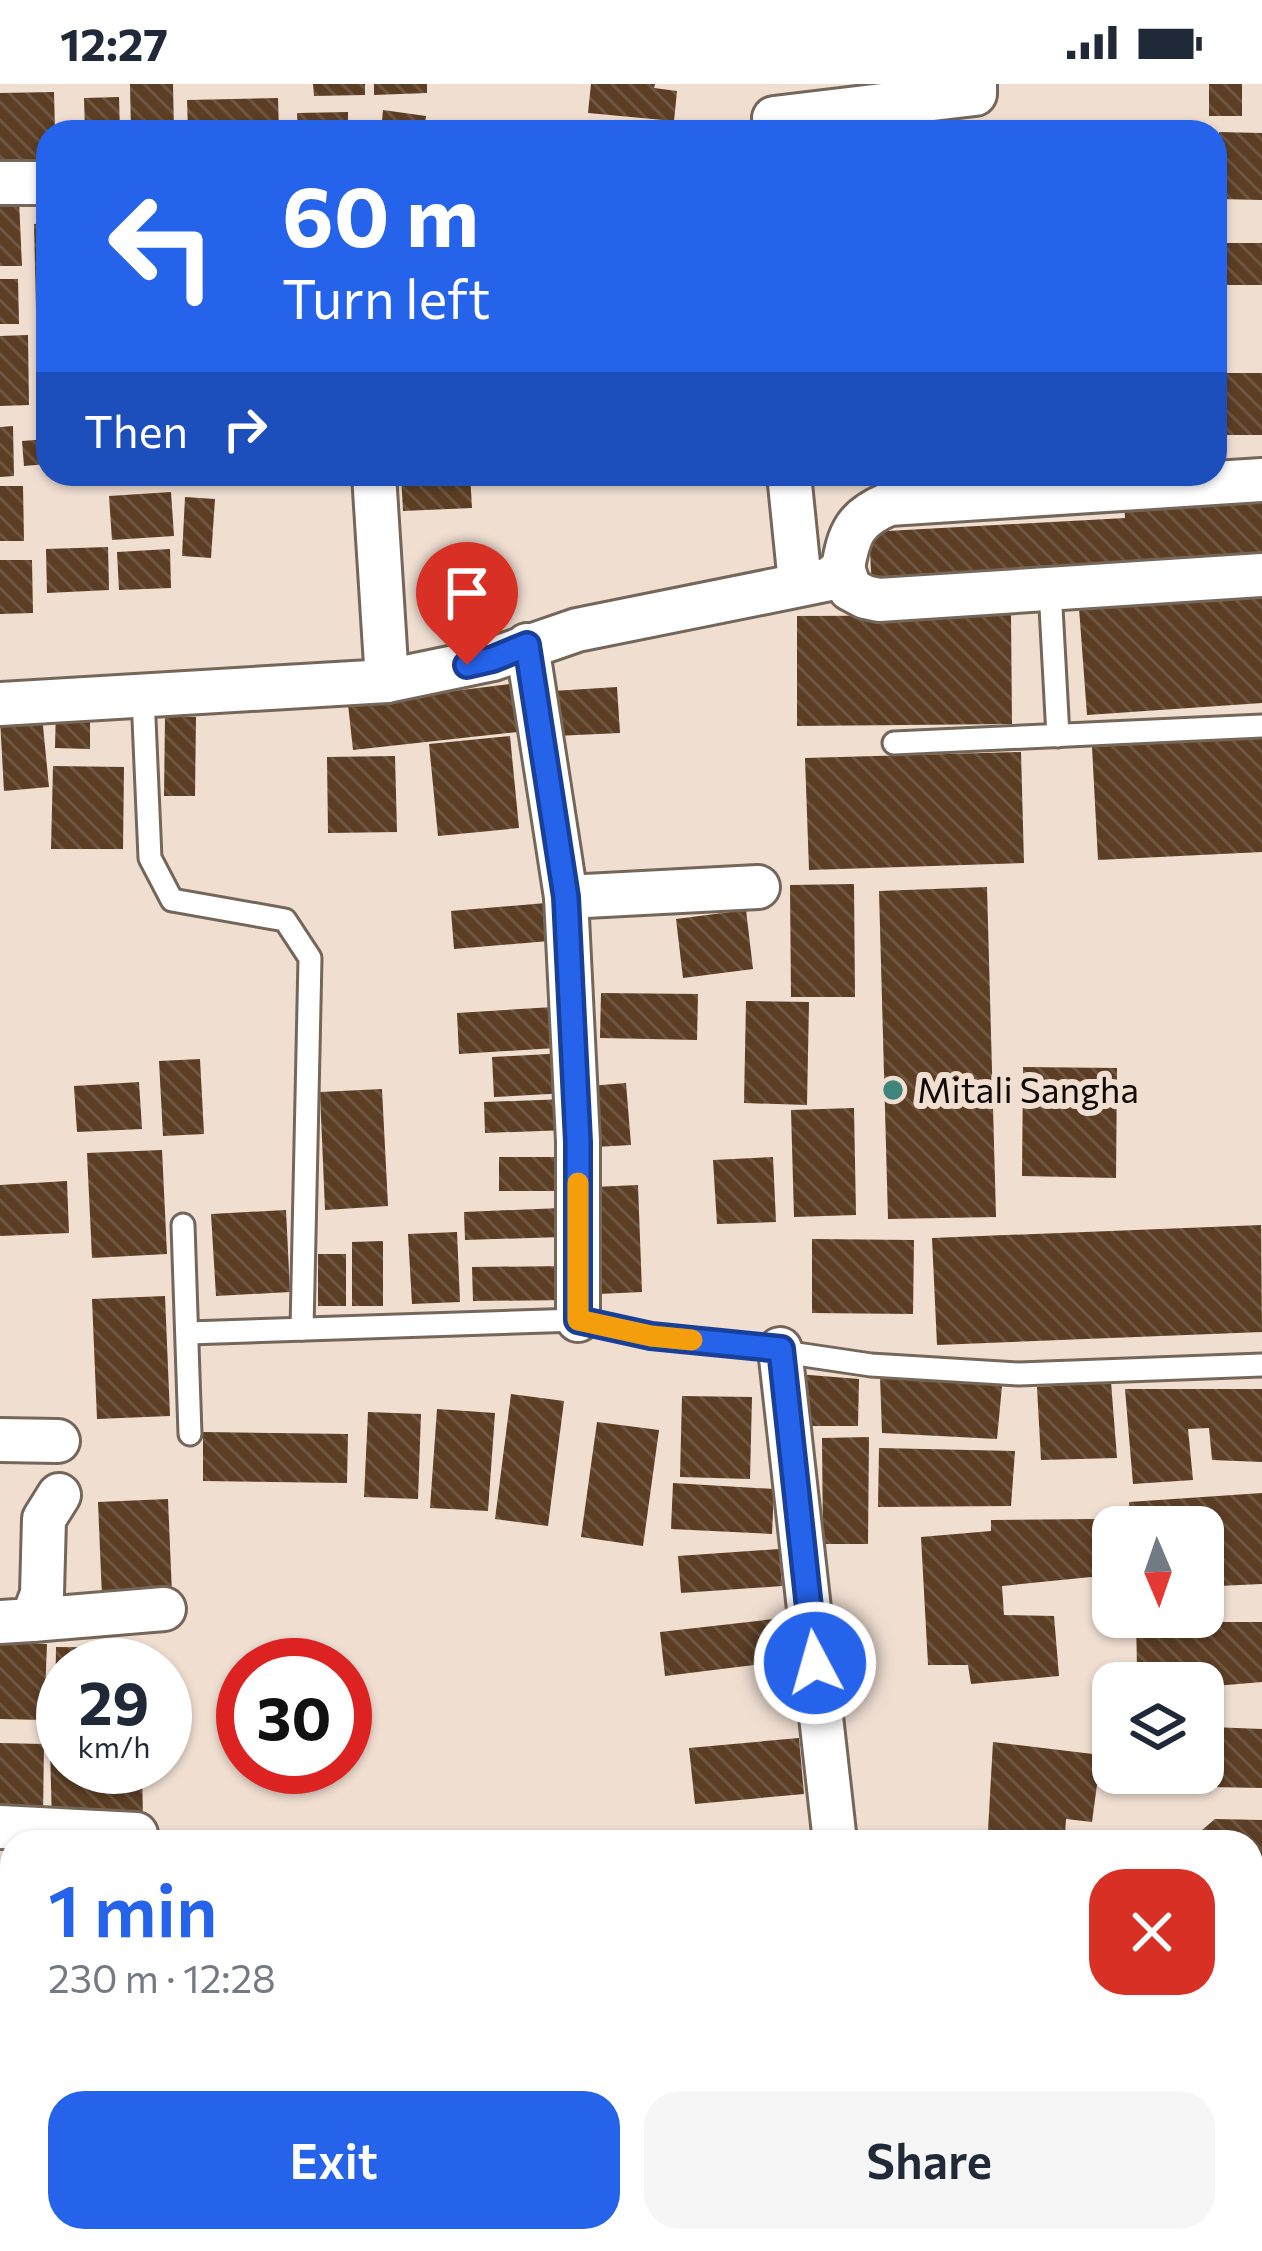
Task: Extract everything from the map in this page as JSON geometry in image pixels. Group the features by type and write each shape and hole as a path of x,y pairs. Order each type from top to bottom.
{"street":[{"path":"770,111 975,94 975,84"},
{"path":"0,183 36,183"},
{"path":"1227,483 1262,481"},
{"path":"375,486 387,681"},
{"path":"790,486 800,583"},
{"path":"1181,486 889,504 856,524 843,568 850,589 879,600 1262,575"},
{"path":"0,704 387,681 493,659 577,630 830,579 843,568"},
{"path":"527,645 566,897 578,1142 578,1320"},
{"path":"566,897 758,887"},
{"path":"781,1349 834,1830"},
{"path":"0,1440 58,1441"},
{"path":"16,1621 42,1594 44,1519 59,1495"},
{"path":"16,1621 164,1609"},
{"path":"0,1827 58,1830"}],"lane":[{"path":"1050,589 1058,736"},
{"path":"143,695 150,859 172,900 285,920 310,958 302,1329"},
{"path":"894,743 1262,727"},
{"path":"183,1225 190,1435"},
{"path":"188,1334 578,1320 651,1336 872,1364 1019,1374 1262,1365"}],"building":[{"path":"130,84 173,84 174,120 131,120"},
{"path":"313,84 365,84 365,95 314,96"},
{"path":"374,84 427,84 427,93 374,95"},
{"path":"591,84 655,84 654,88 677,91 674,120 588,113"},
{"path":"1209,84 1242,84 1242,116 1209,116"},
{"path":"54,92 55,120 36,120 36,175 0,176 0,93"},
{"path":"119,97 120,120 85,120 84,98"},
{"path":"278,98 279,120 188,120 187,100"},
{"path":"383,110 426,116 426,120 382,120"},
{"path":"348,112 348,120 297,120 297,113"},
{"path":"1227,132 1262,133 1262,200 1227,199"},
{"path":"19,200 22,266 0,266 0,202"},
{"path":"1227,243 1262,243 1262,285 1227,285"},
{"path":"0,279 18,279 19,324 0,324"},
{"path":"28,335 29,405 0,406 0,336"},
{"path":"1227,373 1262,373 1262,435 1227,435"},
{"path":"13,426 14,476 0,477 0,427"},
{"path":"36,440 36,465 24,466 22,441"},
{"path":"0,486 23,486 24,541 0,541"},
{"path":"402,486 471,486 472,508 403,511"},
{"path":"171,492 174,536 112,540 109,496"},
{"path":"1262,492 1262,568 872,589 869,532 1125,518 1124,500"},
{"path":"185,497 215,499 211,558 182,556"},
{"path":"108,547 109,590 47,593 46,549"},
{"path":"170,549 171,588 119,590 117,552"},
{"path":"0,560 32,560 33,613 0,614"},
{"path":"1262,595 1262,703 1087,715 1079,608"},
{"path":"1011,615 1012,724 797,726 797,616"},
{"path":"510,684 518,732 353,750 348,704"},
{"path":"617,687 620,733 555,736 553,691"},
{"path":"56,707 90,708 90,749 55,748"},
{"path":"42,716 49,787 4,791 0,719"},
{"path":"165,717 196,717 195,796 164,796"},
{"path":"510,736 519,828 438,836 429,744"},
{"path":"1262,738 1262,852 1098,860 1092,747"},
{"path":"1021,752 1024,863 809,870 805,758"},
{"path":"395,756 397,832 328,833 327,757"},
{"path":"53,766 124,767 123,849 51,849"},
{"path":"854,884 855,997 791,997 790,885"},
{"path":"987,887 996,1217 888,1219 879,891"},
{"path":"546,903 549,941 454,949 451,911"},
{"path":"746,910 753,969 683,978 676,919"},
{"path":"601,993 698,994 697,1040 600,1038"},
{"path":"746,1001 809,1002 807,1105 744,1103"},
{"path":"553,1007 556,1048 459,1054 457,1013"},
{"path":"566,1053 568,1093 494,1097 492,1057"},
{"path":"200,1059 204,1134 163,1136 159,1061"},
{"path":"1023,1067 1117,1068 1116,1178 1022,1176"},
{"path":"139,1082 142,1129 77,1132 74,1086"},
{"path":"626,1083 631,1145 595,1147 590,1086"},
{"path":"382,1089 388,1206 325,1210 320,1092"},
{"path":"567,1099 568,1130 485,1133 484,1102"},
{"path":"854,1108 856,1215 794,1217 791,1110"},
{"path":"162,1150 167,1254 92,1258 87,1153"},
{"path":"499,1157 570,1157 571,1191 499,1191"},
{"path":"773,1157 776,1222 717,1224 713,1160"},
{"path":"67,1181 69,1233 0,1236 0,1185"},
{"path":"638,1185 642,1292 598,1294 594,1187"},
{"path":"561,1208 562,1237 465,1240 464,1212"},
{"path":"286,1210 290,1292 216,1296 211,1214"},
{"path":"1261,1225 1262,1332 937,1345 932,1238"},
{"path":"457,1232 460,1302 412,1304 408,1234"},
{"path":"812,1239 914,1240 913,1314 812,1313"},
{"path":"383,1241 383,1306 352,1306 352,1242"},
{"path":"318,1254 346,1254 346,1306 318,1306"},
{"path":"570,1266 570,1300 473,1301 472,1267"},
{"path":"165,1296 170,1416 97,1419 92,1299"},
{"path":"797,1374 859,1379 858,1426 801,1426"},
{"path":"880,1376 1002,1386 997,1439 882,1433"},
{"path":"1111,1382 1117,1458 1041,1460 1037,1387"},
{"path":"1125,1389 1262,1389 1262,1462 1212,1460 1209,1428 1188,1429 1193,1480 1133,1484"},
{"path":"511,1394 564,1401 548,1526 495,1519"},
{"path":"682,1396 752,1397 750,1479 680,1477"},
{"path":"437,1409 495,1413 488,1511 430,1508"},
{"path":"368,1412 421,1414 418,1499 364,1497"},
{"path":"597,1422 659,1430 643,1546 581,1537"},
{"path":"203,1432 348,1434 347,1483 203,1481"},
{"path":"869,1437 868,1544 823,1544 822,1438"},
{"path":"879,1448 1015,1451 1011,1506 878,1507"},
{"path":"673,1483 774,1489 772,1534 671,1529"},
{"path":"1262,1493 1262,1584 1224,1586 1224,1506 1129,1506 1129,1502"},
{"path":"168,1499 172,1594 102,1598 98,1502"},
{"path":"1092,1519 1092,1577 1002,1586 1004,1615 1054,1616 1059,1676 971,1684 968,1665 928,1665 921,1537 991,1531 991,1520"},
{"path":"779,1549 782,1586 681,1593 678,1556"},
{"path":"774,1619 779,1662 665,1676 660,1632"},
{"path":"1224,1622 1262,1622 1262,1682 1224,1685 1224,1662 1137,1662 1136,1638 1224,1638"},
{"path":"0,1642 36,1644 36,1720 0,1719"},
{"path":"1224,1728 1262,1729 1262,1788 1224,1787"},
{"path":"799,1738 804,1794 695,1804 689,1748"},
{"path":"993,1742 1092,1754 1092,1794 1096,1794 1092,1822 1066,1819 1065,1830 988,1830"},
{"path":"0,1743 36,1744 36,1794 43,1794 43,1818 0,1818"},
{"path":"51,1794 142,1794 143,1821 52,1823"},
{"path":"1215,1819 1262,1820 1262,1830 1202,1830"}],"slow traffic":[{"path":"578,1183 578,1320 692,1340"}],"place":[{"name":"Mitali Sangha","path":"893,1090"}],"route":[{"path":"467,665 527,645 566,897 578,1142 578,1320 651,1336 781,1349 815,1663"}]}
